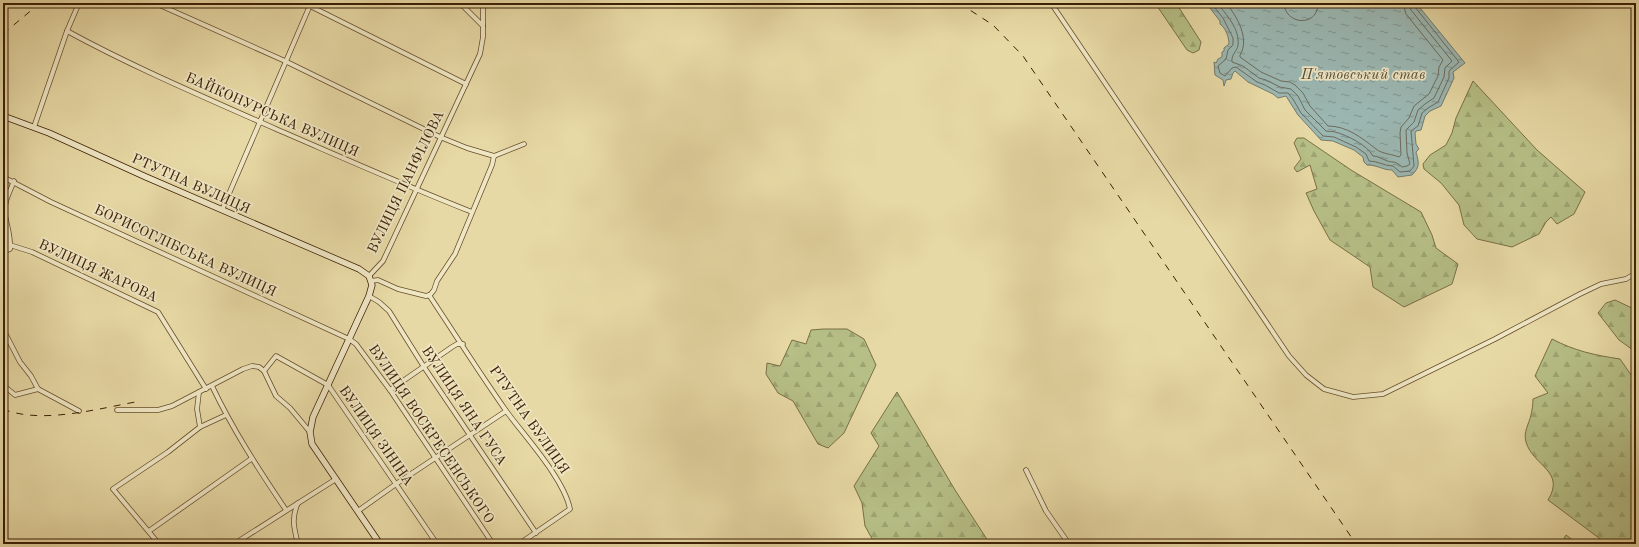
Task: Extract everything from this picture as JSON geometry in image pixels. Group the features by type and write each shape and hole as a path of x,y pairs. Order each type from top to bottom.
{"main road":[{"name":"РТУТНА ВУЛИЦЯ","path":"3,116 34,127 359,269 370,278"},
{"path":"370,278 369,296 313,417 310,432 312,444 380,544"}],"street":[{"path":"34,127 67,31 79,3"},
{"path":"155,3 285,61 440,137 467,148 494,156 524,144"},
{"path":"304,3 310,4 466,84"},
{"path":"456,3 463,6 484,27"},
{"name":"ВУЛИЦЯ ПАНФІЛОВА","path":"370,278 383,261 480,54 484,27 483,3"},
{"path":"1051,3 1289,356 1306,375 1324,389 1353,397 1383,394 1495,339 1601,284 1626,279 1636,274"},
{"path":"222,210 310,4"},
{"name":"БАЙКОНУРСЬКА ВУЛИЦЯ","path":"67,31 115,57 415,190 472,212"},
{"path":"430,295 434,290 437,281 455,254 492,165 494,156"},
{"name":"БОРИСОГЛІБСЬКА ВУЛИЦЯ","path":"3,177 14,181 51,202 349,339"},
{"path":"3,252 10,247 10,237 4,213 14,181"},
{"name":"ВУЛИЦЯ ЖАРОВА","path":"10,247 32,252 158,312 206,389"},
{"name":"РТУТНА ВУЛИЦЯ","path":"370,278 398,289 426,296 430,295 506,411 549,468 568,498 570,509 519,544"},
{"name":"ВУЛИЦЯ ЯНА ГУСА","path":"369,296 389,311 424,367 536,533"},
{"path":"3,330 20,362 31,376 38,389 79,411"},
{"name":"ВУЛИЦЯ ВОСКРЕСЕНСЬКОГО","path":"349,339 356,344 390,390 493,544"},
{"path":"390,390 452,347 457,344 462,344"},
{"name":"ВУЛИЦЯ ЗІНІНА","path":"264,371 276,356 328,385 437,544"},
{"path":"116,410 158,410 172,406 243,369 252,366 264,371 276,396 290,408 310,432"},
{"path":"3,385 15,396 38,389"},
{"path":"212,386 226,415 286,510"},
{"path":"199,392 197,409 200,427"},
{"path":"358,511 506,411"},
{"path":"159,544 113,489 168,452 200,427 226,415"},
{"path":"148,531 252,458"},
{"path":"1026,470 1046,511 1069,544"},
{"path":"234,544 336,479"},
{"path":"298,503 293,514 292,524 298,544"}],"green space":[{"path":"1155,3 1176,3 1201,42 1199,50 1193,53 1187,50"},
{"path":"1473,81 1537,150 1585,192 1574,214 1557,224 1551,217 1546,222 1539,234 1512,247 1477,239 1464,225 1459,205 1441,183 1424,169 1423,164 1430,155 1446,145 1452,133 1456,118"},
{"path":"1297,138 1304,138 1351,170 1421,212 1432,235 1436,248 1458,264 1452,284 1404,307 1373,287 1370,267 1330,240 1314,211 1306,193 1317,189 1310,165 1297,172 1294,168 1301,159 1294,143"},
{"path":"1615,300 1636,310 1636,354 1619,340 1598,313 1606,303"},
{"path":"847,329 864,339 876,365 844,433 828,448 818,444 793,401 778,393 766,374 767,363 780,366 792,340 806,344 811,330"},
{"path":"1552,339 1569,347 1585,352 1620,359 1636,382 1636,544 1607,544 1548,500 1553,490 1551,475 1530,450 1526,442 1525,435 1531,415 1533,399 1548,393 1535,376"},
{"path":"897,392 955,490 990,544 875,544 865,526 862,503 854,486 879,446 871,433"},
{"path":"1566,535 1578,544 1561,544"}],"water":[{"name":"П'ятовський став","path":"1206,3 1298,3 1301,6 1304,6 1303,4 1308,5 1310,3 1416,3 1465,63 1453,72 1454,78 1441,106 1430,111 1425,116 1421,130 1416,131 1415,133 1416,144 1419,149 1416,152 1418,165 1415,172 1412,175 1398,177 1392,170 1367,165 1364,162 1363,157 1354,150 1333,141 1321,140 1298,115 1286,96 1278,98 1248,82 1235,71 1231,79 1226,80 1224,86 1223,80 1215,75 1214,62 1216,63 1218,59 1222,57 1224,48 1229,44 1228,39 1220,24 1220,21"}],"waterway":[{"path":"1596,3 1607,3"}],"railway":[{"path":"3,34 40,3"},
{"path":"959,3 993,25 1023,56 1356,544"},
{"path":"3,409 18,414 71,414 141,401"}]}
